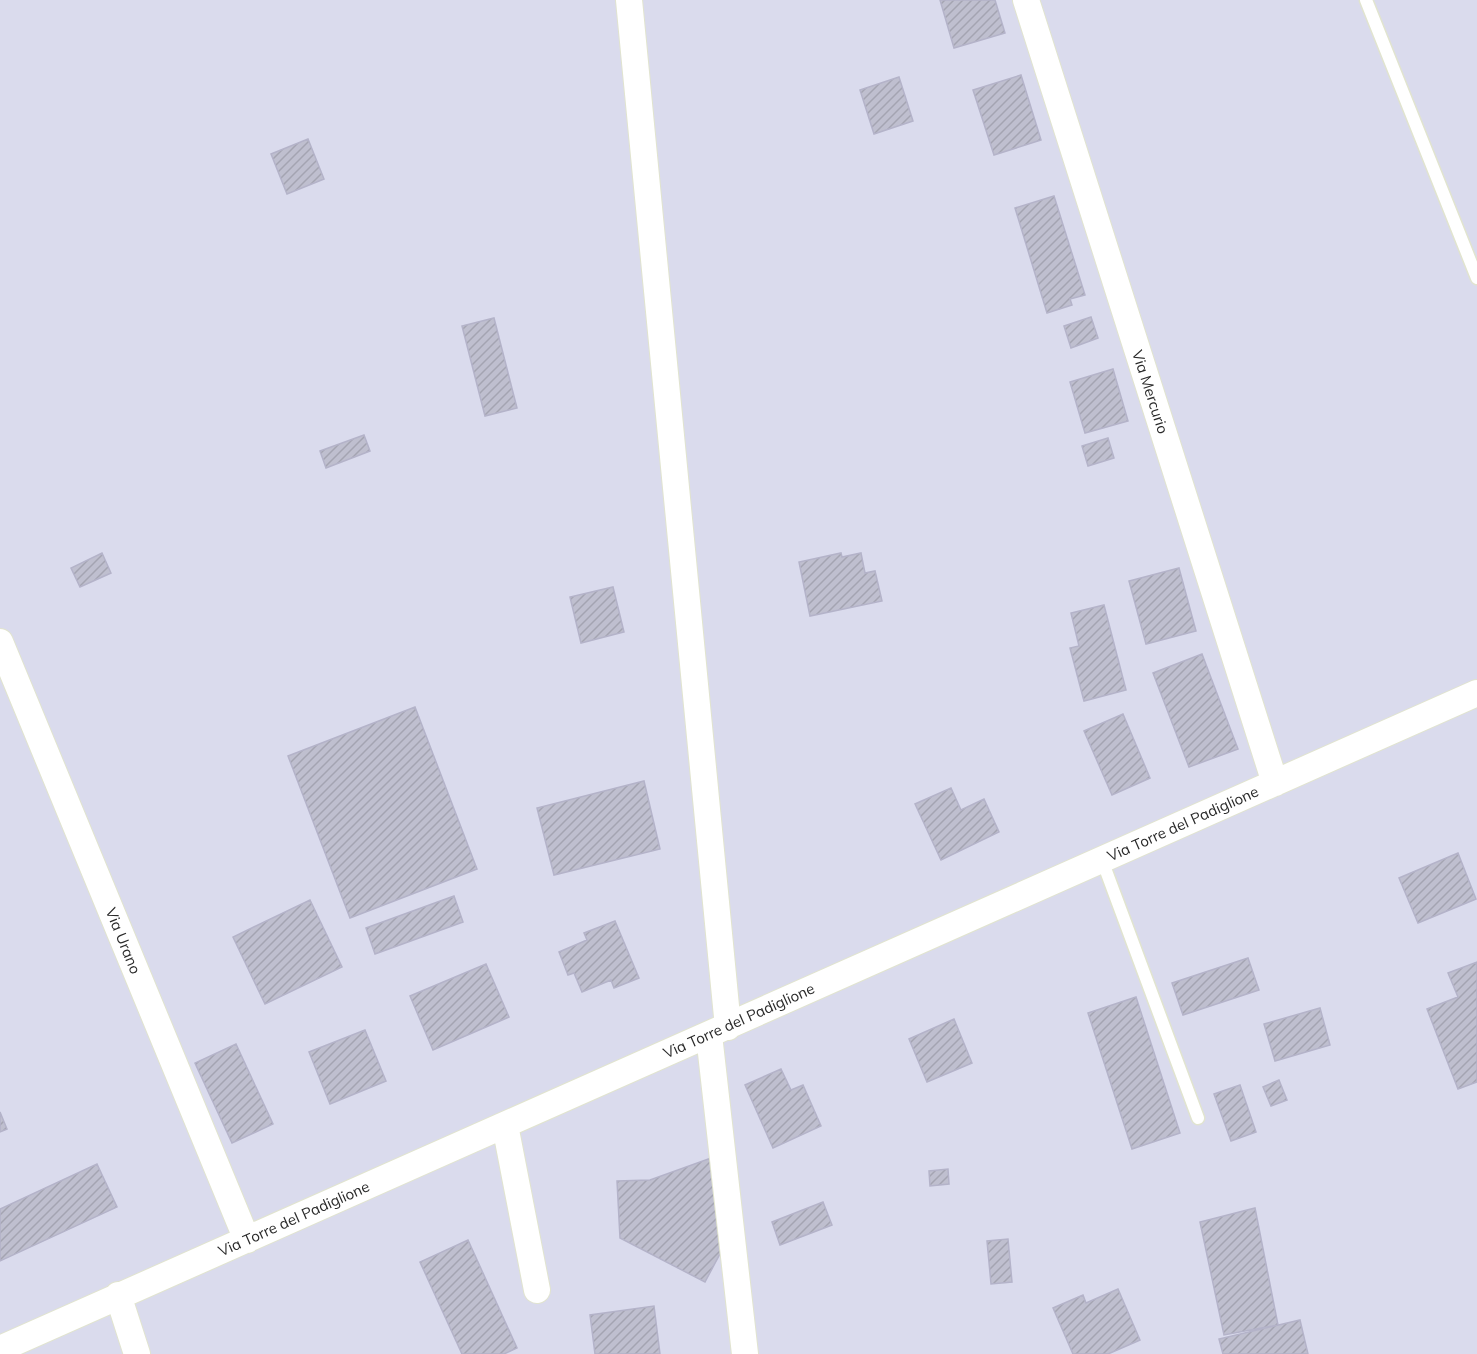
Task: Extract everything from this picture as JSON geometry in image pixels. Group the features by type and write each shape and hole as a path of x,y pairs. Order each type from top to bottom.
{"street":[{"path":"629,0 745,1354"},
{"name":"Via Mercurio","path":"1026,0 1275,783"},
{"name":"Via Urano","path":"0,642 247,1240"},
{"name":"Via Torre del Padiglione","path":"0,1349 1477,693"},
{"path":"505,1125 537,1290"},
{"path":"118,1295 137,1354"}],"lane":[{"path":"1366,0 1477,278"},
{"path":"1102,860 1198,1118"}],"building":[{"path":"940,0 995,0 1005,33 954,48"},
{"path":"1021,75 1041,140 994,155 973,90"},
{"path":"899,77 913,121 874,134 860,90"},
{"path":"308,139 324,179 287,194 271,154"},
{"path":"1054,196 1085,295 1070,299 1072,305 1047,313 1015,208"},
{"path":"1091,317 1098,338 1071,348 1064,326"},
{"path":"494,318 517,408 485,416 462,326"},
{"path":"1113,369 1128,421 1085,433 1070,382"},
{"path":"364,435 370,451 326,468 320,451"},
{"path":"1108,438 1114,458 1088,466 1082,446"},
{"path":"102,553 111,573 80,587 71,568"},
{"path":"841,553 842,557 861,553 865,573 875,571 882,601 810,616 799,562"},
{"path":"1179,568 1196,631 1146,644 1129,581"},
{"path":"613,587 624,632 581,643 570,597"},
{"path":"1104,605 1126,690 1084,701 1070,648 1079,646 1071,613"},
{"path":"1202,654 1238,749 1189,767 1153,673"},
{"path":"415,707 477,869 350,918 288,756"},
{"path":"1123,714 1150,778 1112,795 1084,731"},
{"path":"644,781 660,849 554,875 537,808"},
{"path":"951,788 961,810 984,799 999,832 941,860 915,804"},
{"path":"1458,853 1476,899 1418,923 1399,878"},
{"path":"454,896 463,922 375,954 366,928"},
{"path":"310,900 342,967 265,1004 233,937"},
{"path":"615,921 639,978 614,988 611,980 582,992 574,973 568,975 559,952 587,940 584,933"},
{"path":"1248,958 1259,990 1183,1015 1172,983"},
{"path":"1477,962 1477,1082 1458,1089 1427,1009 1458,997 1448,973"},
{"path":"486,964 509,1017 433,1050 410,996"},
{"path":"1136,997 1180,1133 1132,1149 1088,1013"},
{"path":"1320,1008 1330,1045 1275,1061 1264,1024"},
{"path":"954,1019 972,1063 927,1082 909,1039"},
{"path":"365,1030 386,1081 330,1104 309,1052"},
{"path":"236,1044 273,1124 232,1143 195,1063"},
{"path":"781,1069 791,1090 803,1085 821,1126 773,1148 745,1085"},
{"path":"1279,1080 1287,1100 1271,1106 1263,1087"},
{"path":"1240,1085 1256,1132 1231,1141 1214,1094"},
{"path":"0,1112 7,1129 0,1132"},
{"path":"711,1158 722,1250 705,1282 620,1238 617,1181 650,1180"},
{"path":"97,1164 117,1207 0,1261 0,1209"},
{"path":"948,1169 949,1184 930,1186 929,1171"},
{"path":"823,1202 832,1225 780,1245 772,1222"},
{"path":"1255,1208 1278,1325 1224,1335 1200,1222"},
{"path":"1008,1239 1012,1282 991,1284 987,1241"},
{"path":"468,1240 517,1348 504,1354 462,1354 420,1262"},
{"path":"1118,1289 1140,1340 1108,1354 1073,1354 1053,1308 1083,1295 1086,1303"},
{"path":"654,1306 660,1354 595,1354 590,1315"},
{"path":"1300,1320 1308,1354 1223,1354 1219,1339"}]}
